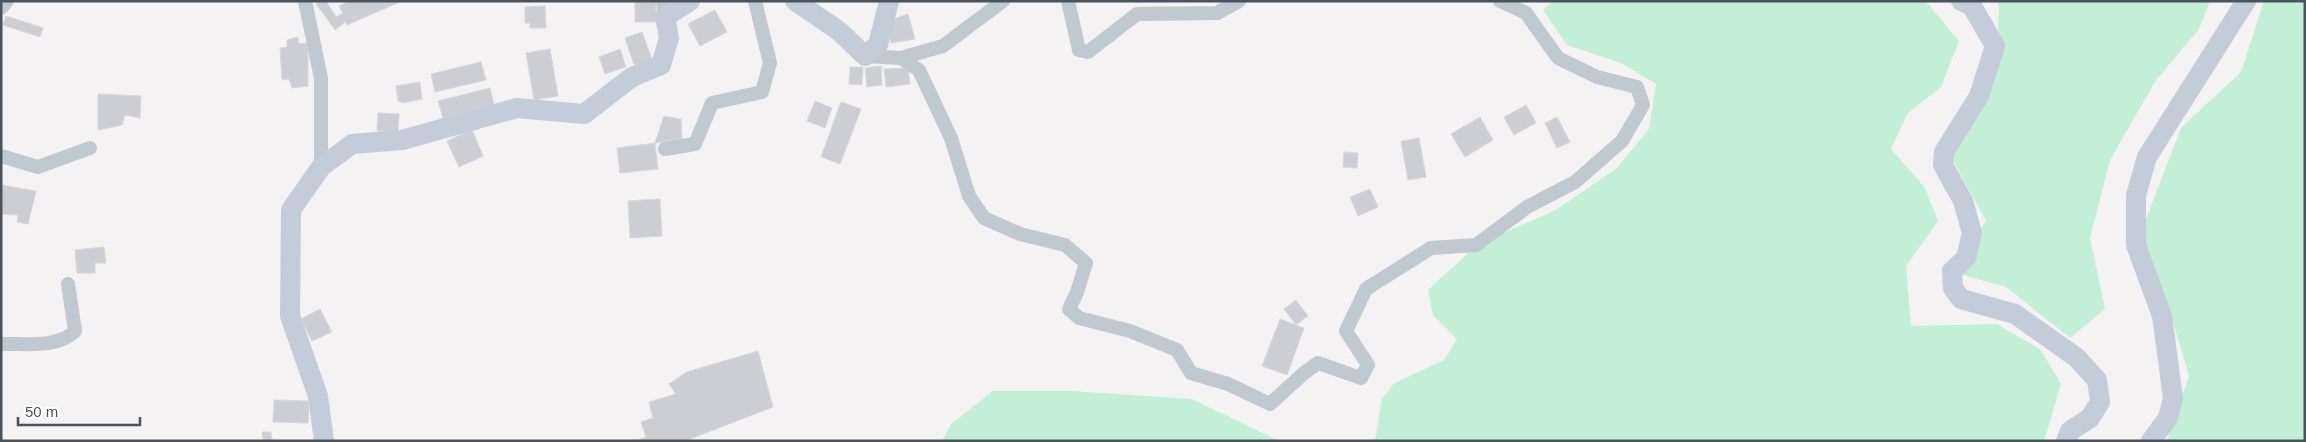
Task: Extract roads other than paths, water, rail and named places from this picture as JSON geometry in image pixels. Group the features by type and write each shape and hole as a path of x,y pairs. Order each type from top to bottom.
{"street":[{"path":"1,8 8,1"},
{"path":"305,1 321,78 321,166"},
{"path":"324,441 318,396 290,316 291,210 321,166 352,144 402,140 517,108 584,114 632,76 661,65 669,38 664,9 690,1"},
{"path":"665,149 695,144 712,103 762,92 770,63 755,1"},
{"path":"794,1 839,31 865,56 901,58 943,46 1003,1"},
{"path":"865,56 878,45 889,1"},
{"path":"1068,1 1079,50 1088,52 1137,14 1217,13 1239,1"},
{"path":"901,58 919,70 951,138 969,196 984,218 1020,234 1065,245 1086,263 1077,292 1069,309 1079,318 1130,331 1177,350 1191,373 1228,384 1270,404 1304,373 1318,364 1361,378 1368,365 1346,331 1366,289 1431,248 1476,245 1527,207 1575,182 1622,141 1643,105 1637,87 1597,77 1558,58 1526,13 1500,1"},
{"path":"1961,1 1972,6 1996,46 1979,96 1944,152 1943,165 1963,201 1972,233 1966,258 1952,271 1953,288 1961,299 2015,314 2077,358 2098,380 2100,402 2090,418 2070,431 2066,441"},
{"path":"2151,441 2168,418 2173,398 2162,316 2136,245 2136,195 2147,157 2246,1"},
{"path":"1,156 38,167 90,148"},
{"path":"1,344 55,343 68,339 75,331 68,284"}]}
